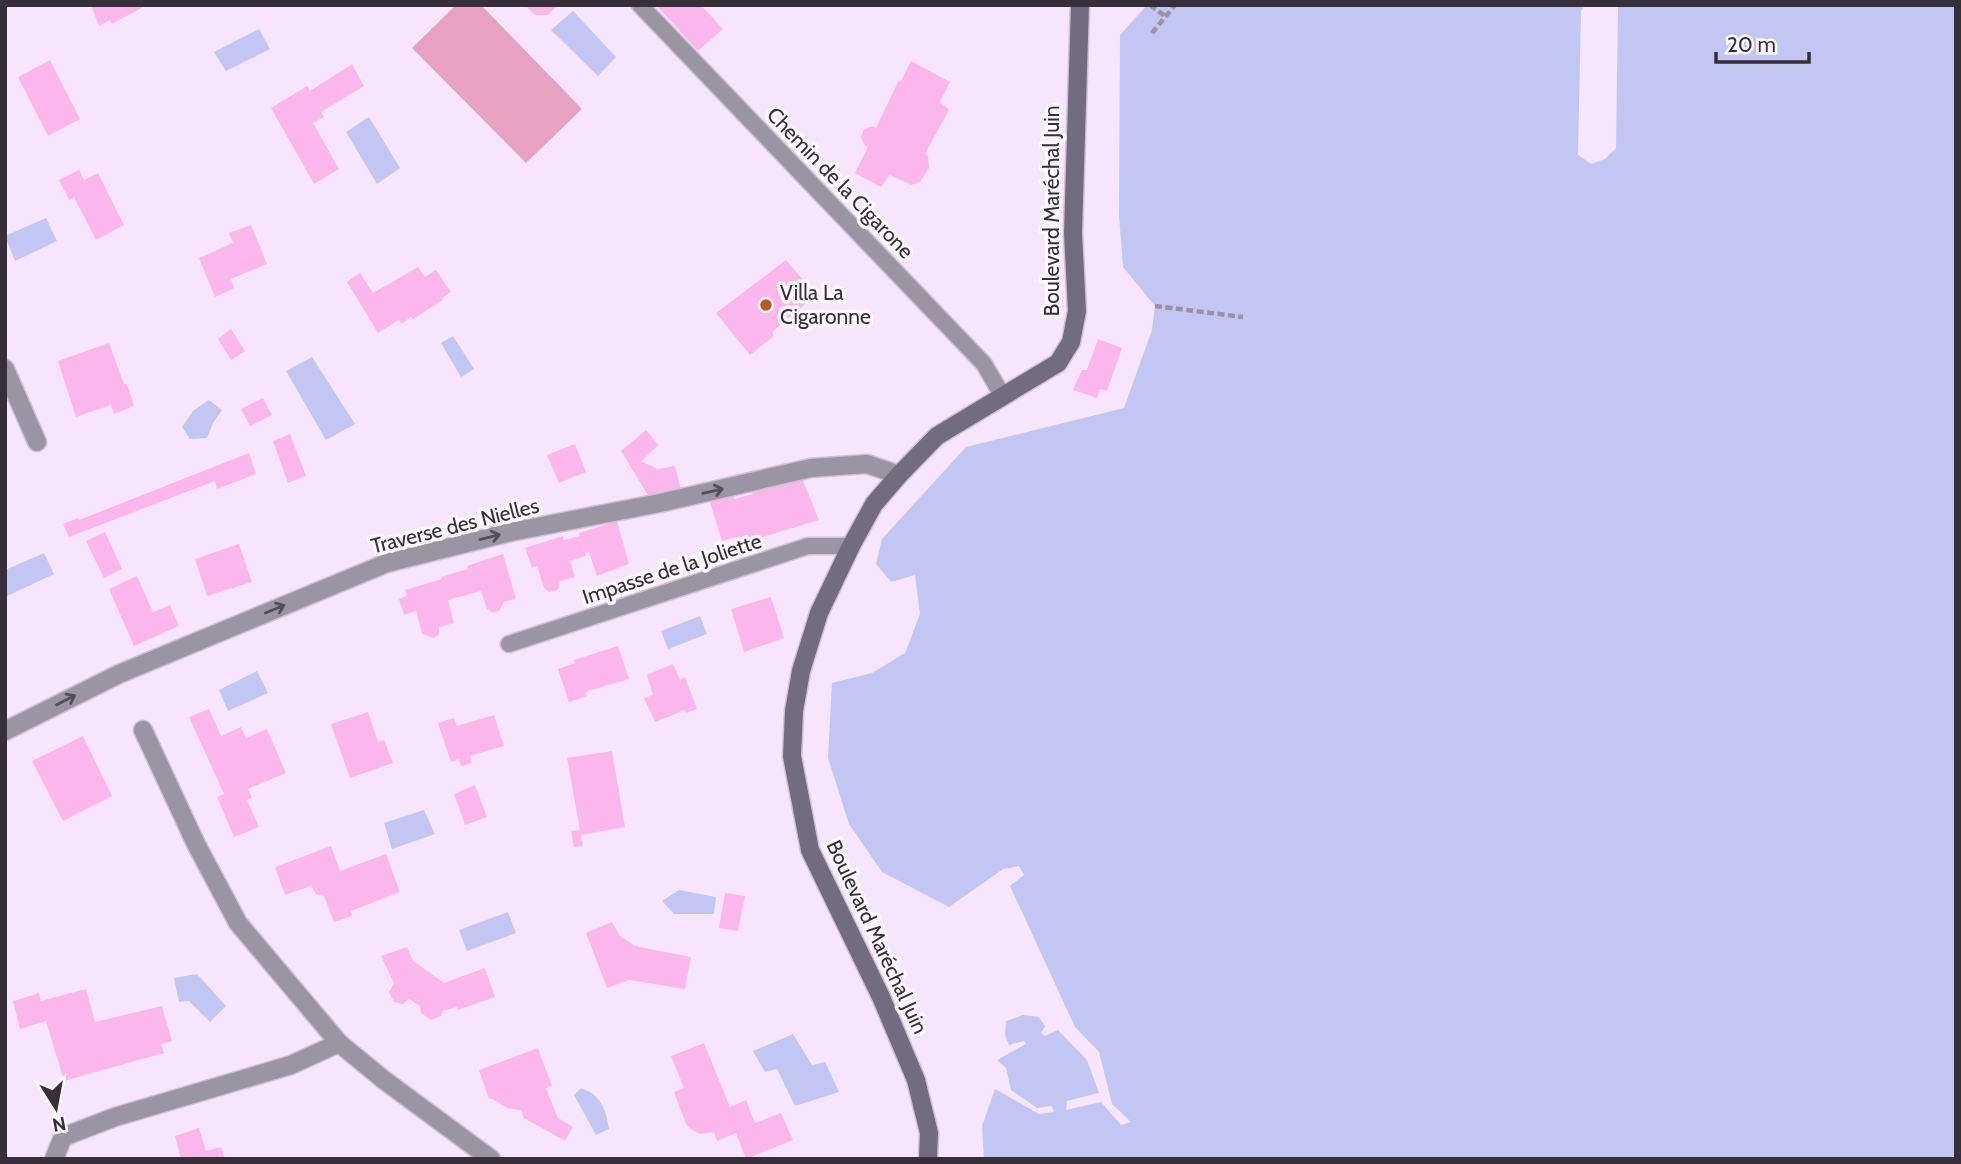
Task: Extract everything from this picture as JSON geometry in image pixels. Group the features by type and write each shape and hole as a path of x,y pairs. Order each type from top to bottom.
{"street":[{"name":"Boulevard Maréchal Juin","path":"928,1159 929,1133 916,1080 881,997 810,850 792,756 794,711 801,671 819,613 874,504 937,436 1058,363 1071,342 1077,311 1073,233 1080,5"},
{"path":"5,369 37,442"},
{"name":"Traverse des Nielles","path":"5,731 119,674 387,563 511,532 660,503 811,468 867,464 899,475"},
{"path":"143,730 196,844 238,923 339,1043 384,1080 491,1159"},
{"path":"54,1159 63,1137 115,1117 291,1065 339,1043"}],"lane":[{"name":"Chemin de la Cigarone","path":"640,5 984,364 1002,395"},
{"name":"Impasse de la Joliette","path":"509,644 808,546 851,546"}],"path":[{"path":"1150,5 1166,16"},
{"path":"1152,33 1175,5"},
{"path":"1155,306 1243,317"}],"shaded area":[{"path":"456,5 481,5 582,109 526,163 412,48"}],"water":[{"path":"1147,5 1956,5 1956,1159 984,1159 982,1126 995,1089 1039,1114 1054,1112 1052,1106 1037,1108 1011,1090 1006,1068 997,1060 1026,1044 1024,1041 1009,1045 1005,1035 1006,1021 1023,1015 1039,1017 1045,1026 1041,1033 1045,1036 1058,1030 1087,1060 1099,1093 1067,1101 1066,1110 1101,1102 1121,1125 1131,1122 1112,1104 1099,1052 1075,1027 1010,886 1024,875 1019,866 1003,869 949,907 882,872 849,824 828,758 832,683 872,673 905,653 920,614 915,575 891,582 876,564 882,539 966,447 1124,408 1152,330 1155,306 1123,267 1119,215 1120,35"},
{"path":"573,11 616,57 598,76 551,30"},
{"path":"259,29 270,49 226,71 214,52"},
{"path":"369,117 400,168 377,184 346,132"},
{"path":"46,218 57,241 15,261 5,236"},
{"path":"453,336 474,369 461,377 441,343"},
{"path":"312,357 355,424 326,440 286,371"},
{"path":"209,400 222,410 207,438 190,439 182,427 193,411"},
{"path":"44,553 54,574 5,597 5,570"},
{"path":"700,616 707,634 668,649 661,631"},
{"path":"257,671 268,693 228,711 219,690"},
{"path":"424,810 435,834 392,849 384,823"},
{"path":"679,890 716,897 714,914 674,914 662,901"},
{"path":"508,912 516,933 467,951 459,930"},
{"path":"197,974 226,1006 210,1022 189,1001 179,1002 174,978"},
{"path":"793,1034 812,1065 825,1062 839,1092 795,1106 777,1069 765,1072 753,1051"},
{"path":"581,1088 598,1099 609,1129 596,1135 574,1095"}],"pier":[{"path":"1585,5 1618,7 1616,148 1605,159 1591,164 1578,155 1581,11"}],"building":[{"path":"91,5 147,5 112,24 110,20 99,26"},
{"path":"525,5 558,5 548,15 535,15"},
{"path":"656,5 701,5 723,29 698,51"},
{"path":"50,60 80,119 48,136 18,77"},
{"path":"911,61 950,82 940,102 949,110 925,154 928,156 929,168 920,182 911,185 890,175 881,187 855,173 868,147 861,137 864,129 873,126 876,128"},
{"path":"352,64 364,86 321,112 324,117 313,123 339,169 314,184 271,108 307,86 310,91"},
{"path":"79,170 84,180 98,173 124,225 96,240 74,197 69,200 59,180"},
{"path":"251,225 267,264 231,279 234,288 215,297 199,258 233,243 229,233"},
{"name":"Villa La Cigaronne","path":"786,260 816,295 772,332 774,336 750,355 716,313"},
{"path":"418,267 425,277 436,270 451,292 413,319 411,317 401,324 399,320 378,333 347,282 360,273 373,293"},
{"path":"231,329 245,351 231,360 218,339"},
{"path":"1098,339 1122,348 1107,391 1100,389 1097,398 1073,390 1082,370 1087,370"},
{"path":"109,343 134,406 114,414 111,405 76,417 58,361"},
{"path":"263,398 272,415 250,426 241,409"},
{"path":"646,430 659,445 641,461 658,469 675,466 681,490 649,497 621,451"},
{"path":"290,434 306,476 288,483 273,441"},
{"path":"575,444 586,472 559,483 547,455"},
{"path":"249,453 256,474 217,489 215,481 69,537 63,524 78,518 79,520"},
{"path":"802,478 819,520 740,544 736,537 722,541 709,499 732,494 734,499 753,494 751,489 764,486 765,489"},
{"path":"617,521 629,564 597,576 589,552 585,553 586,556 570,561 575,577 560,581 558,590 549,592 544,588 537,566 532,568 525,548 563,536 564,540 580,536 579,533"},
{"path":"105,532 122,569 104,578 86,541"},
{"path":"239,544 252,582 207,596 195,559"},
{"path":"503,554 516,599 504,602 499,611 493,613 487,609 481,591 448,600 454,623 439,627 439,634 434,638 422,634 416,611 404,615 399,599 407,596 405,590 442,579 441,577 468,569 467,566"},
{"path":"137,576 153,612 170,605 179,626 134,646 109,589"},
{"path":"771,597 784,638 744,652 731,609"},
{"path":"618,646 629,679 585,692 587,696 569,702 558,669 575,663 574,660"},
{"path":"673,664 680,680 685,677 697,709 686,713 685,710 655,722 644,698 653,695 647,675"},
{"path":"209,709 221,736 241,727 246,738 267,729 286,773 248,789 252,798 247,800 259,827 234,837 217,797 224,794 189,717"},
{"path":"368,712 378,742 384,740 393,763 350,778 331,724"},
{"path":"494,715 504,746 470,756 472,763 461,766 459,759 451,762 438,723 454,718 457,726"},
{"path":"83,736 112,796 63,821 32,761"},
{"path":"612,751 625,827 581,835 583,846 574,847 571,831 580,830 567,758"},
{"path":"475,785 487,817 465,825 454,794"},
{"path":"331,846 340,871 386,854 400,892 351,911 352,916 334,922 324,896 316,894 311,886 285,895 275,867"},
{"path":"725,893 745,896 738,931 719,928"},
{"path":"612,922 620,936 635,946 691,957 685,989 629,980 607,988 586,933"},
{"path":"407,947 413,961 444,983 485,968 495,997 458,1010 457,1007 443,1011 441,1016 431,1020 421,1013 420,1006 409,999 403,1004 394,1002 389,992 394,983 381,956"},
{"path":"86,989 95,1022 162,1006 172,1041 161,1044 164,1053 64,1081 46,1021 20,1029 13,1001 39,993 41,1001"},
{"path":"704,1043 730,1107 746,1100 755,1123 781,1113 793,1140 746,1159 736,1133 717,1141 714,1132 700,1134 686,1124 674,1092 684,1088 671,1056"},
{"path":"538,1048 552,1086 546,1088 558,1118 573,1127 565,1141 524,1118 521,1110 507,1108 489,1099 479,1070"},
{"path":"199,1128 206,1151 221,1147 225,1159 181,1159 175,1136"}],"place":[{"name":"Villa La Cigaronne","path":"766,305"}]}
